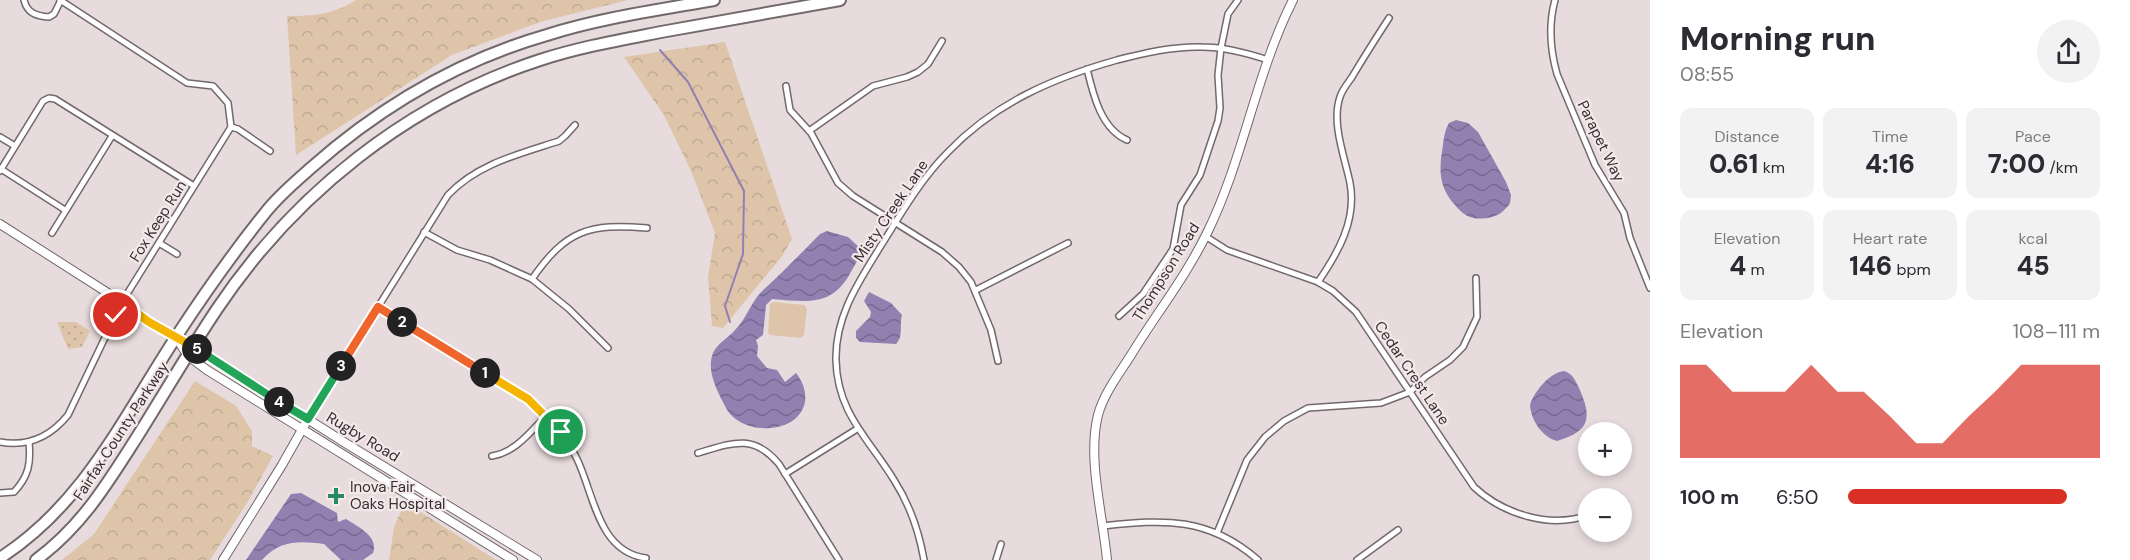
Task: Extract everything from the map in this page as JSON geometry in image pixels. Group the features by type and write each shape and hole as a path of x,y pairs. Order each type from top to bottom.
{"highway":[{"name":"Fairfax County Parkway","path":"0,558 44,525 74,493 100,457 218,273 265,213 323,157 351,134 398,102 448,74 518,44 574,27 714,0"},
{"name":"Fairfax County Parkway","path":"36,560 72,528 101,494 233,285 291,217 363,153 434,106 491,79 540,60 580,48 840,0"}],"main road":[{"name":"Thompson Road","path":"1107,560 1095,451 1096,427 1101,408 1113,383 1185,272 1205,236 1228,182 1268,60 1293,0"},
{"name":"Rugby Road","path":"0,224 122,302 149,322 176,337 207,370 513,560"},
{"name":"Rugby Road","path":"191,351 308,419 537,560"},
{"path":"223,560 308,419"}],"street":[{"path":"24,0 26,8 32,13 49,17 54,14 60,0 187,83 213,86 228,102 231,127 238,129 270,151"},
{"path":"1119,316 1143,294 1173,249 1181,205 1200,175 1218,121 1220,108 1218,75 1221,48 1228,14 1238,0"},
{"name":"Parapet Way","path":"1555,0 1551,15 1550,37 1557,75 1595,165 1624,213 1630,238 1650,288"},
{"path":"1318,282 1342,243 1352,212 1350,184 1341,150 1337,121 1340,97 1389,18"},
{"path":"809,131 873,86 918,72 928,64 942,41"},
{"name":"Misty Creek Lane","path":"924,560 917,528 903,494 857,429 843,399 837,376 836,354 839,326 854,290 926,177 949,151 978,125 1007,104 1033,90 1087,69 1184,47 1221,48 1268,60"},
{"path":"1087,69 1097,104 1110,127 1127,140"},
{"path":"786,87 790,110 809,131 838,183 853,196 942,252 959,267 976,290 991,330 998,361"},
{"path":"65,210 1,170 43,101 49,99 56,99 194,186"},
{"path":"308,419 448,195 469,176 482,168 559,141 575,125"},
{"name":"Fox Keep Run","path":"29,442 55,429 68,415 122,302 231,127"},
{"path":"52,233 112,136"},
{"path":"0,137 15,146"},
{"path":"532,279 554,251 577,235 610,226 647,228"},
{"path":"424,232 458,250 490,260 532,279 569,309 608,348"},
{"name":"Cedar Crest Lane","path":"1205,236 1227,250 1304,275 1318,282 1333,291 1356,312 1474,487 1487,499 1502,508 1543,519 1578,519"},
{"path":"159,243 177,254"},
{"path":"976,290 1068,243"},
{"path":"1217,533 1247,460 1265,437 1284,421 1308,408 1381,402 1410,392 1425,376 1450,360 1463,347 1477,317 1476,279"},
{"path":"378,307 528,399 561,432 577,459 600,522 605,529 624,550 635,557 646,558"},
{"path":"492,456 512,450 546,416"},
{"path":"785,474 857,429"},
{"path":"0,442 29,442 30,466 27,476 14,492 0,493"},
{"path":"698,453 733,443 750,443 771,454 839,560"},
{"path":"1103,526 1164,521 1217,533 1246,549 1258,560"},
{"path":"1357,560 1398,530"},
{"path":"996,560 1001,544"}],"green space":[{"path":"356,0 628,0 540,22 452,55 296,155 287,16 323,14"},
{"path":"725,42 792,239 783,255 723,328 712,326 708,277 715,233 691,171 664,115 624,57"},
{"path":"773,302 805,305 807,309 804,335 801,338 770,335 768,332 770,304"},
{"path":"57,322 76,322 90,331 82,347 68,349"},
{"path":"195,381 236,406 252,431 252,446 273,456 247,503 210,560 62,560 94,534"},
{"path":"405,502 496,560 389,560 394,527"}],"water":[{"path":"1456,120 1468,123 1478,132 1506,182 1511,195 1510,203 1494,216 1469,217 1455,205 1445,191 1441,177 1444,139 1449,123"},
{"path":"827,231 848,237 861,249 858,260 845,282 837,291 819,300 772,299 766,305 763,335 756,340 757,356 767,368 777,370 785,382 796,373 805,392 803,409 791,422 782,426 764,428 744,424 728,412 716,387 711,367 713,353 738,327 762,292 820,234"},
{"path":"869,292 891,303 902,315 900,338 896,344 860,342 856,338 856,331 870,317 871,312 864,301"},
{"path":"1559,372 1567,372 1576,382 1587,415 1586,422 1578,422 1577,433 1557,441 1547,436 1538,427 1530,405 1543,384"},
{"path":"301,493 337,513 338,522 346,519 366,533 373,542 373,553 363,560 341,560 324,544 298,542 283,545 262,560 246,560 291,494"}],"waterway":[{"path":"660,50 688,82 744,191 743,254 725,306 730,322"}],"place":[{"name":"Inova Fair Oaks Hospital","path":"336,496"}],"route":[{"path":"116,315 122,302 149,322 194,346 308,419 378,307 528,399 561,432"}]}
